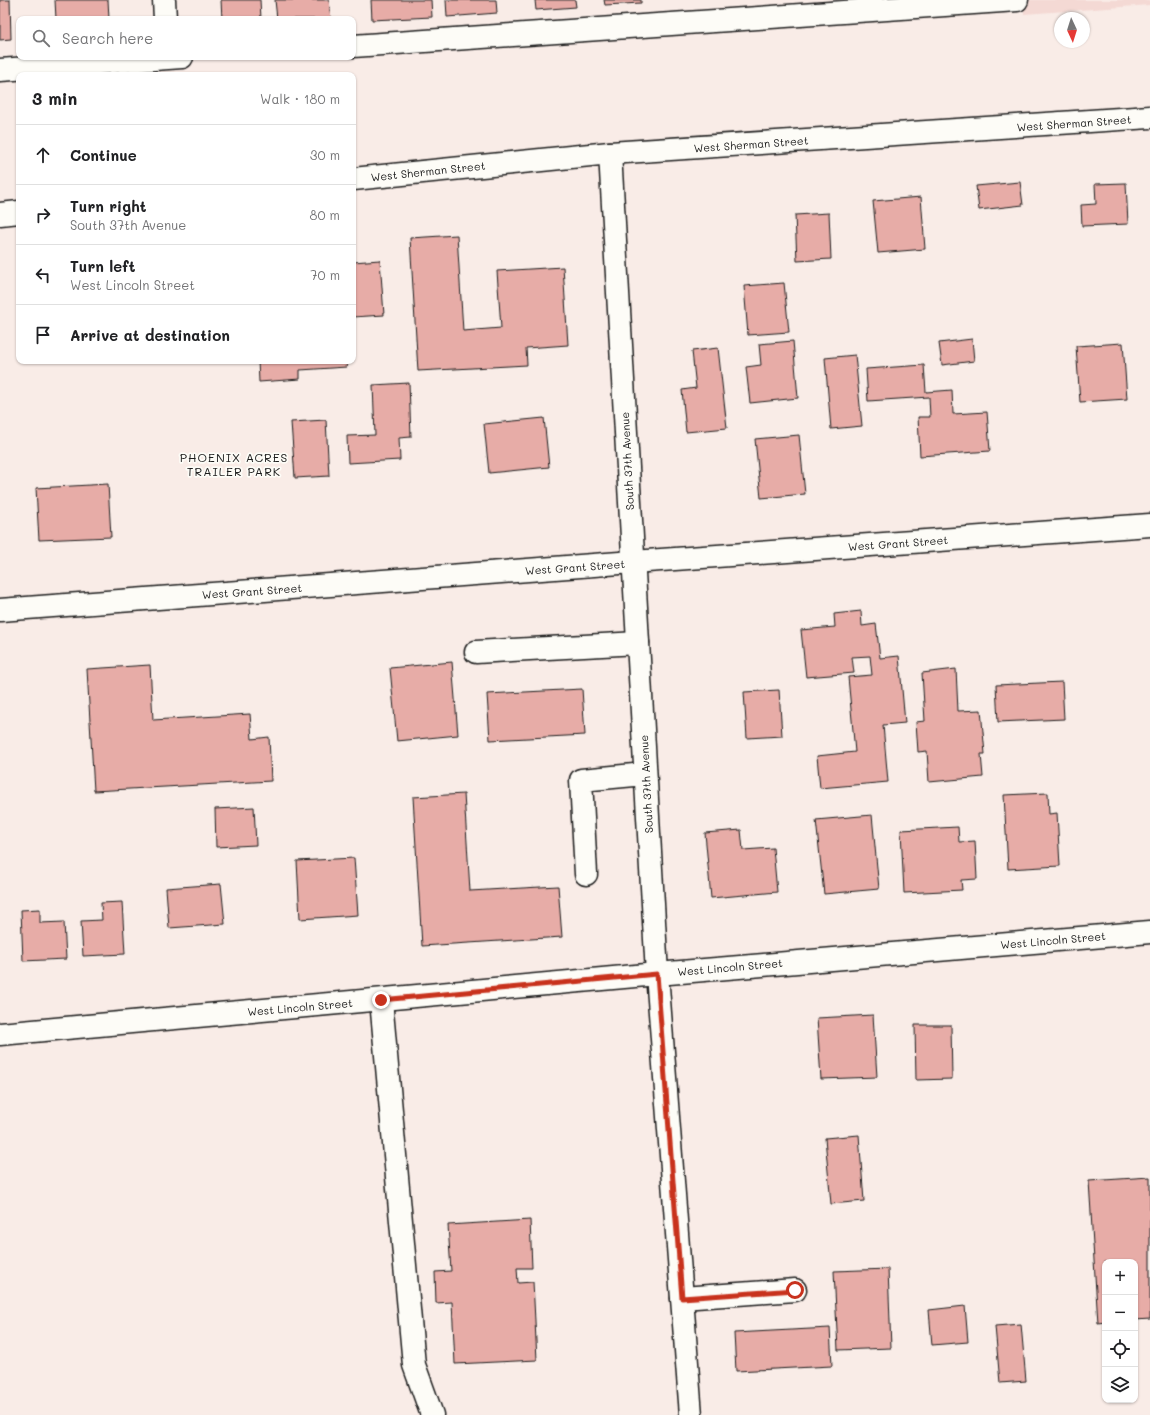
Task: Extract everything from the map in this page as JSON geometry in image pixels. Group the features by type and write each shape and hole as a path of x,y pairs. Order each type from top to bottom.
{"street":[{"path":"164,0 165,16"},
{"path":"356,46 1017,0"},
{"path":"0,70 133,60"},
{"name":"West Sherman Street","path":"356,178 610,153 1150,117"},
{"name":"South 37th Avenue","path":"610,153 657,974 691,1415"},
{"path":"0,214 16,212"},
{"name":"West Grant Street","path":"0,610 633,562 1150,525"},
{"path":"476,652 638,643"},
{"path":"586,874 581,780 646,774"},
{"name":"West Lincoln Street","path":"0,1034 657,974 1150,932"},
{"path":"381,1000 414,1365 432,1415"},
{"path":"682,1298 795,1290"}],"shaded area":[{"path":"1024,0 1150,0 1150,5 1024,14"}],"building":[{"path":"0,0 10,0 11,39 0,40"},
{"path":"55,0 108,0 109,16 56,16"},
{"path":"221,0 260,0 261,16 222,16"},
{"path":"275,0 329,0 331,16 277,16"},
{"path":"371,0 431,0 432,17 372,20"},
{"path":"446,0 496,0 497,13 447,17"},
{"path":"535,0 575,0 576,7 536,10"},
{"path":"604,0 641,0 641,3 605,5"},
{"path":"1020,182 1023,205 979,210 976,186"},
{"path":"1126,183 1128,224 1082,226 1081,205 1096,204 1095,184"},
{"path":"921,197 925,249 878,253 873,201"},
{"path":"829,213 831,259 797,261 795,215"},
{"path":"457,235 463,331 501,328 497,271 563,267 568,345 526,348 527,365 418,371 410,238"},
{"path":"380,260 384,315 356,317 356,262"},
{"path":"784,283 789,332 748,335 744,286"},
{"path":"972,339 974,361 942,365 939,343"},
{"path":"793,341 798,398 750,403 746,367 761,365 759,344"},
{"path":"1123,343 1127,399 1080,402 1076,346"},
{"path":"718,348 727,428 686,432 682,390 696,388 692,351"},
{"path":"855,355 862,426 831,429 825,358"},
{"path":"258,364 346,364 347,367 300,370 300,379 259,382"},
{"path":"924,365 926,392 952,390 953,414 987,412 990,451 920,456 918,417 930,417 929,397 868,401 866,369"},
{"path":"409,383 411,437 399,438 400,460 348,463 347,436 375,435 373,385"},
{"path":"544,418 549,467 489,473 484,424"},
{"path":"326,420 329,476 295,478 291,422"},
{"path":"799,435 805,494 761,498 755,439"},
{"path":"108,484 111,537 39,540 36,488"},
{"path":"861,611 862,626 876,624 880,658 899,656 905,723 883,725 888,782 820,788 817,756 855,752 848,677 872,675 870,656 852,657 854,673 806,677 801,630 835,627 834,614"},
{"path":"452,662 458,735 397,741 390,668"},
{"path":"150,665 153,720 250,714 252,739 269,737 271,781 94,791 87,669"},
{"path":"956,669 958,711 981,710 985,754 981,754 983,777 929,782 927,751 918,752 916,722 925,721 922,673"},
{"path":"1062,682 1064,719 998,722 996,685"},
{"path":"582,689 585,735 490,740 487,694"},
{"path":"779,690 782,736 747,738 744,692"},
{"path":"1048,793 1049,814 1057,813 1060,866 1008,869 1004,795"},
{"path":"464,794 470,891 558,886 562,937 422,946 413,797"},
{"path":"254,807 256,845 216,847 215,809"},
{"path":"872,815 879,889 824,894 816,820"},
{"path":"958,827 959,842 975,841 977,879 961,880 962,890 904,893 901,830"},
{"path":"741,830 743,850 773,848 777,892 711,898 705,833"},
{"path":"354,858 358,915 300,919 297,861"},
{"path":"221,884 225,924 169,928 166,888"},
{"path":"122,902 125,954 83,956 81,921 102,920 101,903"},
{"path":"40,909 40,923 64,922 66,959 23,961 21,910"},
{"path":"873,1015 877,1077 821,1079 817,1018"},
{"path":"915,1025 951,1025 952,1079 916,1080"},
{"path":"859,1135 864,1201 831,1204 825,1138"},
{"path":"1150,1177 1150,1319 1138,1320 1138,1259 1102,1259 1102,1322 1098,1323 1089,1181"},
{"path":"530,1220 532,1268 517,1268 518,1283 533,1282 537,1360 455,1364 452,1302 436,1303 435,1272 451,1271 448,1225"},
{"path":"888,1269 891,1348 838,1350 834,1271"},
{"path":"965,1306 968,1342 932,1345 929,1310"},
{"path":"1021,1324 1026,1381 1000,1383 995,1326"},
{"path":"830,1328 832,1366 736,1371 734,1333"}],"district":[{"name":"PHOENIX ACRES TRAILER PARK","path":"234,464"}],"route":[{"path":"381,1000 657,974 682,1298 795,1290"}]}
